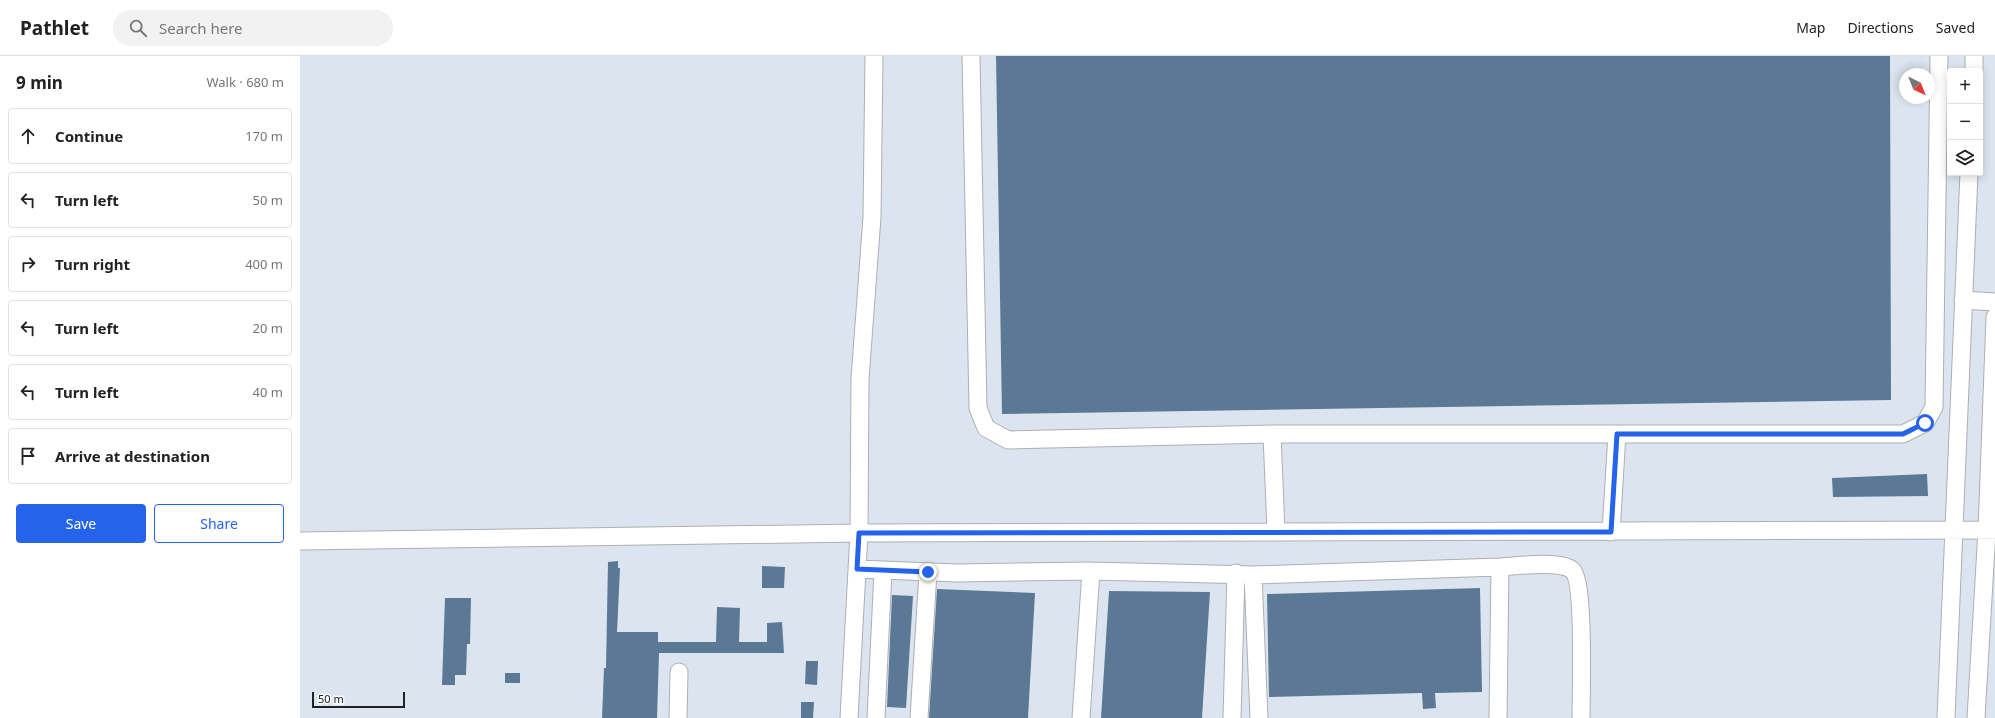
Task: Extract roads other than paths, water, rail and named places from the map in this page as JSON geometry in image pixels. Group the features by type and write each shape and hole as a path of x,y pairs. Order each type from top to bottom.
{"lane":[{"path":"866,718 849,717 859,533 860,380 872,217 874,56"},
{"path":"970,56 978,408 986,428 1008,440 1272,434 1903,434 1925,423 1934,408 1939,56"},
{"path":"1974,56 1974,68"},
{"path":"1946,718 1969,176"},
{"path":"1963,300 1995,302"},
{"path":"1976,718 1991,530 1995,317"},
{"path":"1272,434 1276,531"},
{"path":"1611,532 1617,434"},
{"path":"300,541 859,533 1991,530"},
{"path":"857,569 928,572 1091,571 1236,573 1253,575 1550,565 1566,566 1573,570 1577,578 1581,607 1580,718"},
{"path":"1498,718 1500,567"},
{"path":"876,718 883,570"},
{"path":"1081,718 1091,571"},
{"path":"919,718 928,572"},
{"path":"1232,718 1236,573"},
{"path":"1253,575 1259,718"},
{"path":"678,718 679,672"}]}
